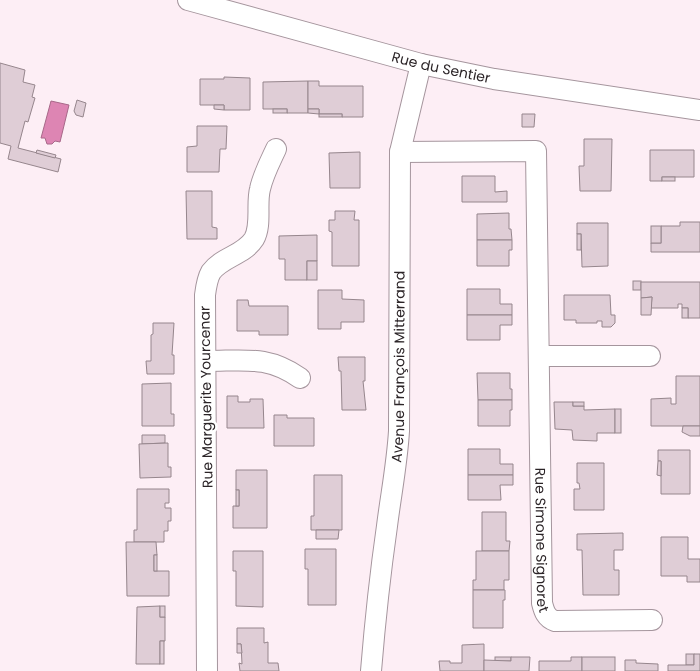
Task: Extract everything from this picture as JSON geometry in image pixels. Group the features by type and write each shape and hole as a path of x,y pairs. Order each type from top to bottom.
{"street":[{"name":"Rue du Sentier","path":"188,0 422,64 494,79 700,110"},
{"name":"Avenue François Mitterrand","path":"371,671 376,606 397,466 399,431 400,152 422,64"},
{"name":"Rue Marguerite Yourcenar","path":"207,671 205,294 207,282 212,272 245,248 254,239 257,230 260,189 264,174 276,149"},
{"name":"Rue Simone Signoret","path":"400,152 536,151 542,603 546,615 555,621 652,620"},
{"path":"539,356 650,356"},
{"path":"206,361 263,361 278,365 300,378"}],"shaded area":[{"path":"51,101 69,105 60,142 55,141 52,144 47,144 45,138 41,138"}],"building":[{"path":"0,63 25,70 23,82 35,85 32,97 35,98 28,122 25,121 18,148 61,159 58,172 8,159 11,146 0,143"},
{"path":"224,77 250,78 250,110 224,110 224,105 200,105 200,79 224,79"},
{"path":"308,81 308,113 287,113 287,109 263,109 263,82"},
{"path":"308,81 319,81 319,86 363,86 363,117 342,117 342,114 319,114 319,109 308,109"},
{"path":"77,100 86,103 83,117 76,115 74,111"},
{"path":"214,105 224,105 224,110 214,109"},
{"path":"273,109 287,109 287,113 273,113"},
{"path":"308,109 319,109 319,114 308,113"},
{"path":"319,114 342,114 342,117 319,117"},
{"path":"522,114 535,114 534,127 522,127"},
{"path":"197,126 227,126 226,149 220,149 219,172 187,172 187,147 197,146"},
{"path":"584,139 612,139 611,191 580,191 579,166 584,166"},
{"path":"37,150 56,155 55,158 36,153"},
{"path":"650,150 694,150 694,177 662,177 662,181 650,181"},
{"path":"360,152 360,188 330,188 329,153"},
{"path":"462,176 495,176 495,192 507,191 507,202 462,202"},
{"path":"662,177 675,177 675,181 662,181"},
{"path":"186,191 212,191 212,227 217,228 217,239 187,239"},
{"path":"335,211 355,211 354,220 359,220 359,266 332,266 332,232 329,231 329,220 335,220"},
{"path":"509,213 509,229 511,229 512,240 477,240 477,214"},
{"path":"680,222 700,222 700,252 651,252 651,243 661,243 661,226 680,226"},
{"path":"577,223 608,223 608,266 582,267 581,234 577,234"},
{"path":"651,226 661,226 661,243 651,243"},
{"path":"577,234 581,234 581,250 577,250"},
{"path":"317,235 317,261 307,261 307,280 285,280 285,259 279,259 279,236"},
{"path":"477,240 512,240 512,250 509,250 509,266 477,266"},
{"path":"307,261 317,261 317,280 307,280"},
{"path":"633,281 641,281 641,290 633,290"},
{"path":"641,282 700,282 700,318 688,318 688,308 682,308 682,304 678,304 678,308 651,308 652,297 641,298"},
{"path":"467,289 500,289 500,304 512,304 512,315 467,315"},
{"path":"318,290 342,290 342,299 364,300 364,322 341,322 341,329 318,329"},
{"path":"564,295 610,295 611,315 615,315 615,323 611,327 602,327 602,321 597,321 597,323 576,323 576,320 564,320"},
{"path":"652,297 651,315 641,315 641,298"},
{"path":"237,300 248,300 249,306 288,306 288,335 259,335 259,331 237,331"},
{"path":"682,308 688,308 688,318 682,318"},
{"path":"467,315 512,315 512,325 500,325 500,340 467,340"},
{"path":"153,323 174,323 172,355 174,355 174,374 147,374 146,361 151,361"},
{"path":"338,357 365,357 365,381 363,381 366,410 342,410 341,371 339,371"},
{"path":"477,373 510,373 512,400 478,400"},
{"path":"676,376 700,376 700,426 651,426 651,399 671,398 671,404 676,404"},
{"path":"171,383 171,414 174,414 174,426 142,426 142,384"},
{"path":"227,396 238,396 238,402 250,402 250,399 263,399 264,428 227,428"},
{"path":"478,400 512,400 510,426 478,426"},
{"path":"554,402 573,402 573,406 584,406 584,410 615,409 615,433 597,433 597,441 573,440 572,430 555,429"},
{"path":"573,402 584,402 584,406 573,406"},
{"path":"615,409 621,409 621,433 615,433"},
{"path":"274,415 287,415 287,418 314,418 314,446 274,446"},
{"path":"683,426 700,426 700,436 690,436 682,432"},
{"path":"142,435 165,435 165,443 142,444"},
{"path":"168,443 168,467 171,467 171,477 140,478 139,444"},
{"path":"468,449 500,449 500,464 513,464 513,475 468,475"},
{"path":"658,450 690,450 690,494 661,494 661,461 658,461"},
{"path":"658,461 661,461 661,476 657,475"},
{"path":"577,463 604,463 604,510 574,510 574,489 580,489 579,483 577,483"},
{"path":"236,470 267,470 267,528 233,528 233,506 239,506 239,490 236,490"},
{"path":"314,475 342,475 342,530 311,530 311,516 314,516"},
{"path":"468,475 513,475 513,485 500,485 501,500 468,500"},
{"path":"137,489 169,489 169,503 165,503 165,508 171,508 171,521 168,521 168,531 164,531 164,542 134,542 134,530 137,530"},
{"path":"236,490 239,490 239,506 236,506"},
{"path":"482,512 506,512 506,541 510,541 509,551 482,551"},
{"path":"316,530 339,530 338,539 316,539"},
{"path":"623,533 623,550 614,550 614,570 619,570 619,595 583,595 582,550 577,550 577,534"},
{"path":"661,537 688,537 688,559 700,559 700,582 687,582 687,576 661,576"},
{"path":"126,542 156,542 157,555 154,555 154,571 169,571 169,596 127,596"},
{"path":"305,549 336,549 336,605 308,605 308,569 305,569"},
{"path":"233,551 263,551 263,607 236,606 236,571 233,571"},
{"path":"476,551 509,551 509,580 504,580 504,590 473,590 473,580 476,580"},
{"path":"154,555 157,555 157,571 154,571"},
{"path":"473,590 505,590 503,628 473,628"},
{"path":"160,606 160,617 165,617 165,641 160,641 160,664 136,664 137,607"},
{"path":"160,606 165,606 165,617 160,617"},
{"path":"237,628 264,628 264,643 268,642 268,663 278,663 279,671 240,671 239,663 242,664 241,644 237,644"},
{"path":"160,641 164,641 164,664 160,664"},
{"path":"237,644 241,644 242,653 237,653"},
{"path":"484,644 484,671 440,671 439,661 462,663 462,645"},
{"path":"686,654 694,654 694,665 686,665"},
{"path":"694,654 700,654 700,671 668,671 668,665 694,665"},
{"path":"495,657 511,657 511,661 495,661"},
{"path":"511,657 530,657 529,671 484,671 484,660 511,661"},
{"path":"571,657 582,657 582,671 539,671 539,661 571,661"},
{"path":"582,657 615,657 615,671 582,671"},
{"path":"625,660 636,660 636,663 658,664 658,671 625,671"}]}
